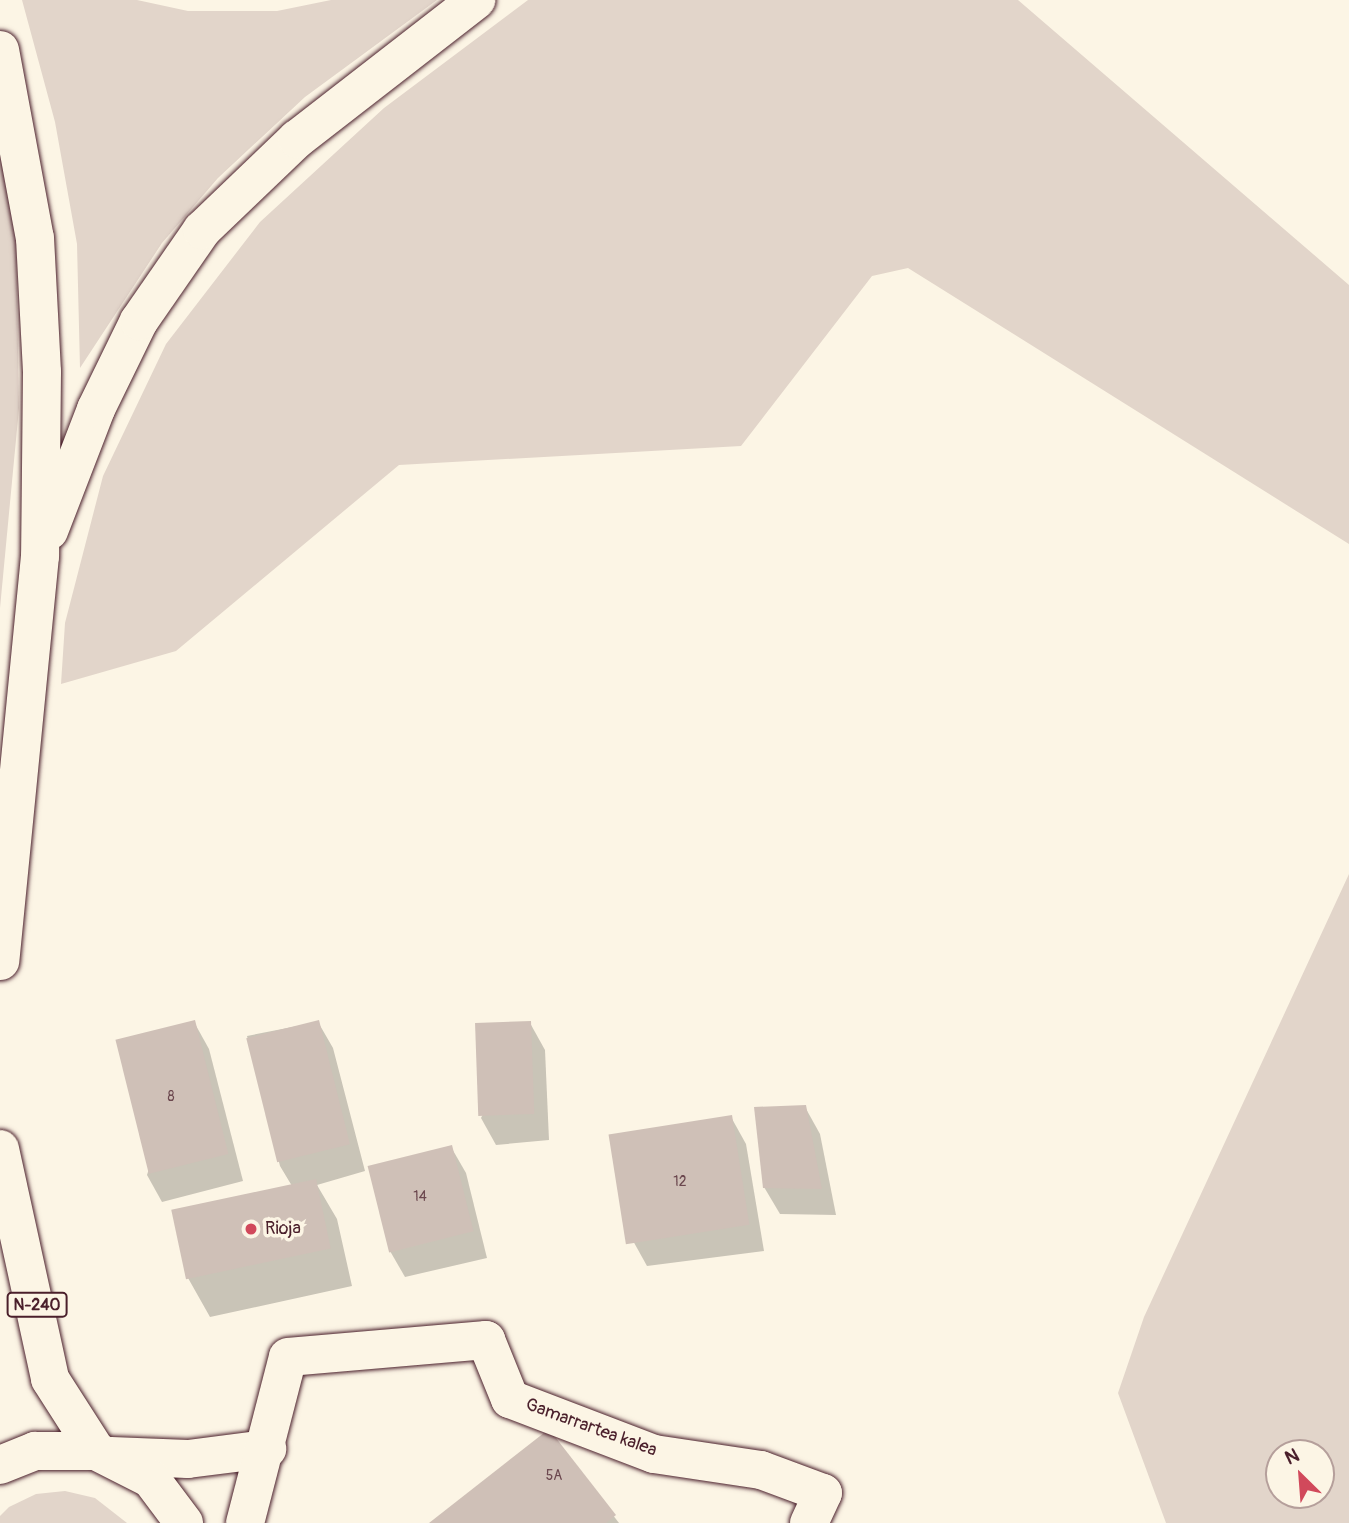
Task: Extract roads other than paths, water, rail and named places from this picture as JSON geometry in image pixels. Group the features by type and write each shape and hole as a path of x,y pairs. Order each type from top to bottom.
{"main road":[{"path":"40,556 96,409 139,321 202,230 297,139 476,0"},
{"path":"0,50 36,238 42,372 40,556 0,961"},
{"name":"N-240","path":"0,1149 50,1379 103,1454"},
{"name":"Gamarrartea kalea","path":"245,1523 267,1449 288,1357 486,1340 510,1399 654,1454 761,1470 823,1493 808,1523"},
{"path":"103,1454 188,1459 267,1449"},
{"name":"N-240","path":"0,1465 35,1451 103,1454 151,1479 184,1523"}],"place":[{"name":"Rioja","path":"251,1229"}]}
